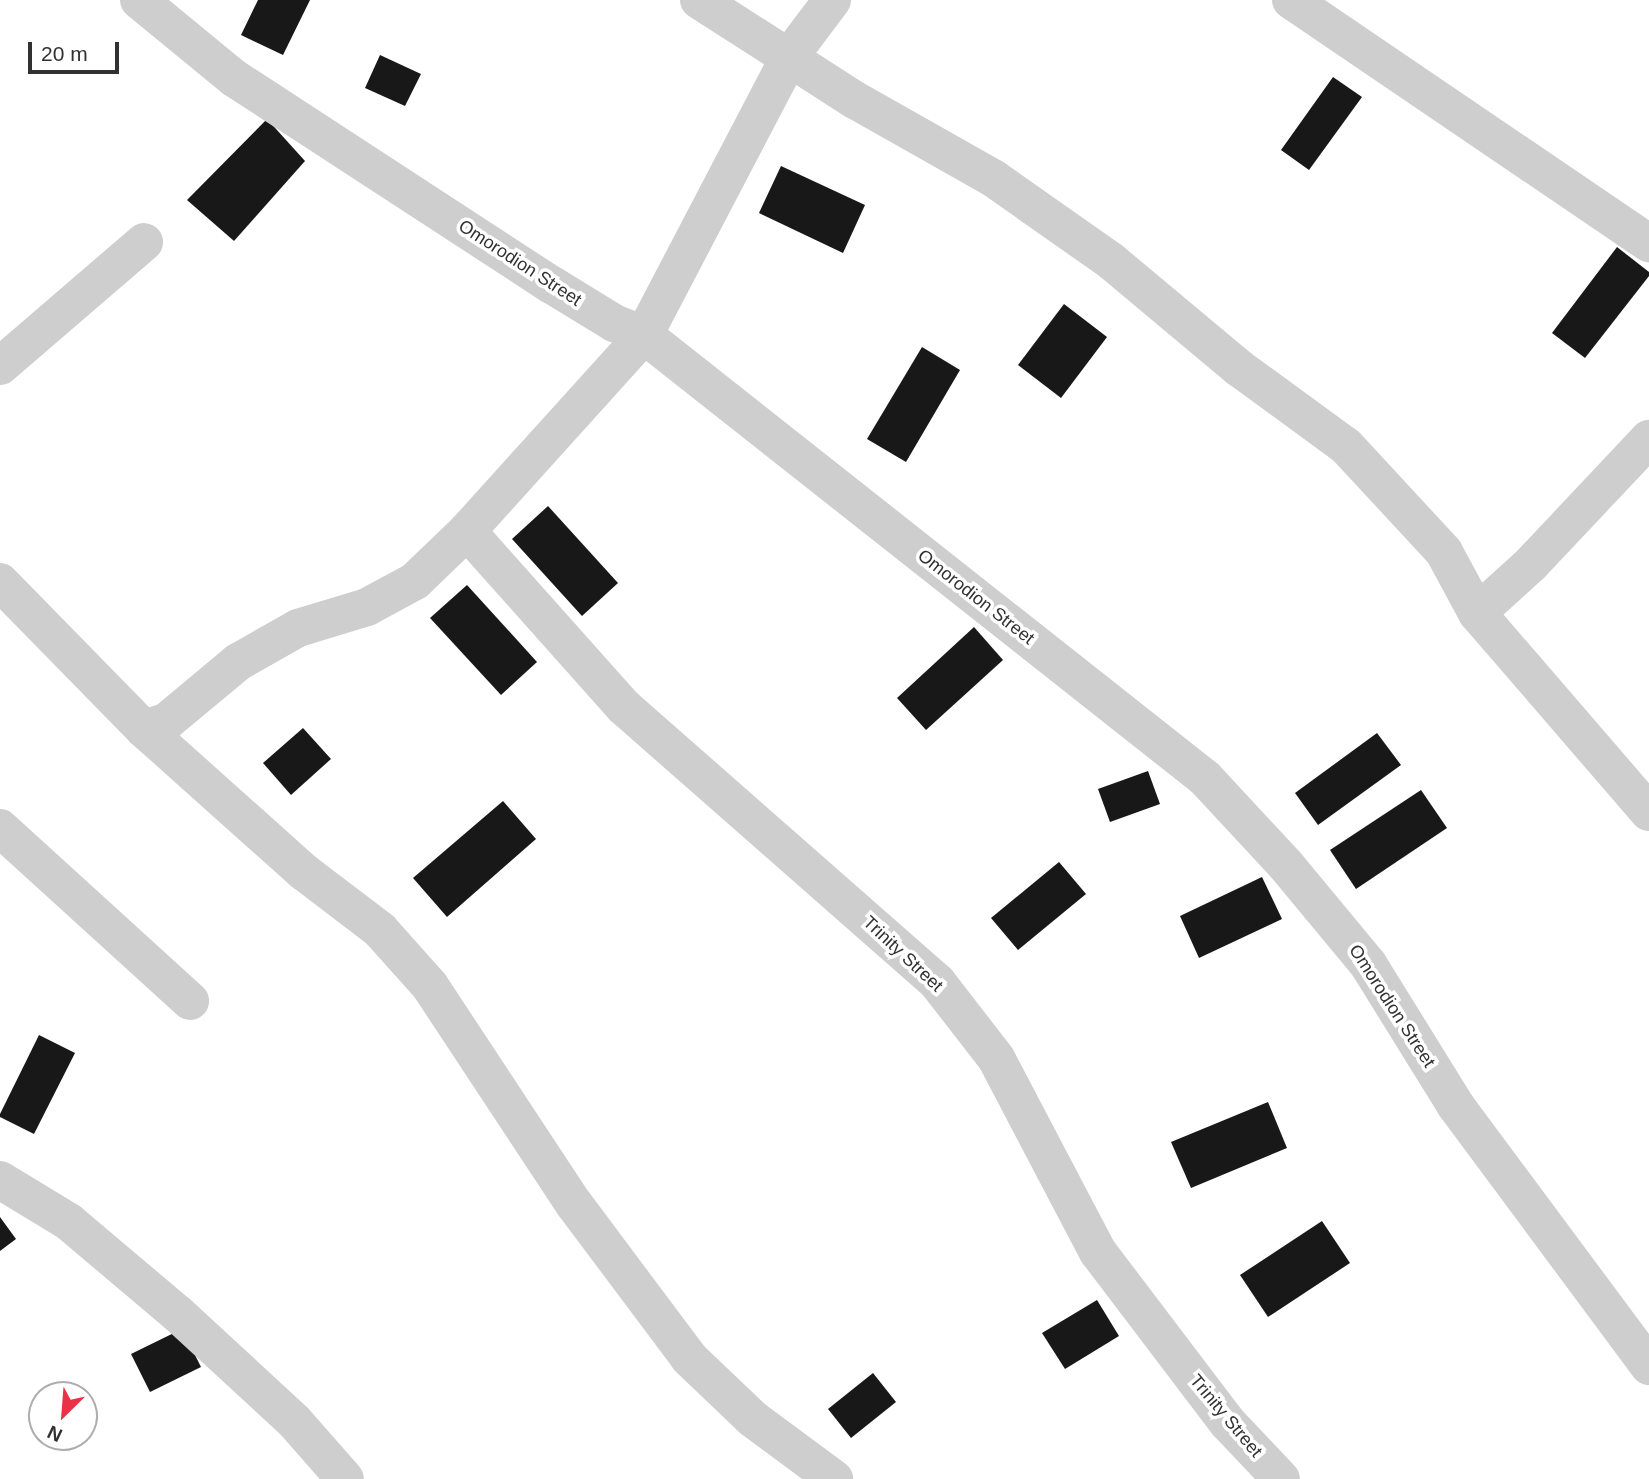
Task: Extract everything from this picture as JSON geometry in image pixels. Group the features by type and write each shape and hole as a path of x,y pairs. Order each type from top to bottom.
{"street":[{"name":"Omorodion Street","path":"139,0 234,78 552,285 614,323 644,335 1205,778 1285,864 1368,964 1456,1106 1649,1366"},
{"path":"699,0 855,100 993,178 1111,261 1239,368 1346,446 1444,552 1476,613 1649,812"},
{"path":"145,729 166,722 238,663 298,628 367,607 415,581 467,531 644,335 790,56 832,0"},
{"path":"1291,0 1649,243"},
{"path":"0,366 144,242"},
{"path":"1476,613 1531,565 1649,439"},
{"name":"Trinity Street","path":"467,531 624,707 937,982 996,1058 1098,1252 1228,1423 1281,1479"},
{"path":"0,582 145,729 304,872 380,930 430,986 574,1205 690,1358 752,1419 834,1479"},
{"path":"0,828 190,1001"},
{"path":"0,1180 69,1222 178,1314 294,1421 345,1479"}],"building":[{"path":"258,0 310,0 283,55 241,35"},
{"path":"380,55 421,74 405,106 365,88"},
{"path":"1333,77 1362,97 1309,170 1281,150"},
{"path":"267,119 305,161 234,241 187,200"},
{"path":"781,166 865,205 843,253 759,213"},
{"path":"1617,247 1649,272 1649,276 1585,358 1552,333"},
{"path":"1064,304 1107,337 1061,398 1018,365"},
{"path":"922,347 960,370 906,462 867,439"},
{"path":"548,506 618,583 582,616 512,539"},
{"path":"467,585 537,662 501,695 430,618"},
{"path":"974,627 1003,660 926,730 897,698"},
{"path":"303,728 331,759 291,795 263,763"},
{"path":"1377,733 1401,765 1318,825 1295,793"},
{"path":"1148,771 1160,804 1110,822 1098,789"},
{"path":"1421,790 1447,828 1356,889 1330,850"},
{"path":"503,801 536,839 447,917 413,878"},
{"path":"1059,862 1086,894 1018,950 991,918"},
{"path":"1262,877 1282,919 1199,958 1180,916"},
{"path":"39,1035 75,1053 34,1134 0,1117 0,1114"},
{"path":"1268,1102 1287,1148 1191,1188 1171,1142"},
{"path":"0,1217 16,1239 0,1251"},
{"path":"1322,1221 1350,1263 1268,1317 1240,1275"},
{"path":"1097,1300 1119,1336 1065,1369 1042,1333"},
{"path":"182,1329 201,1367 150,1392 131,1354"},
{"path":"873,1373 896,1402 851,1438 828,1409"}]}
